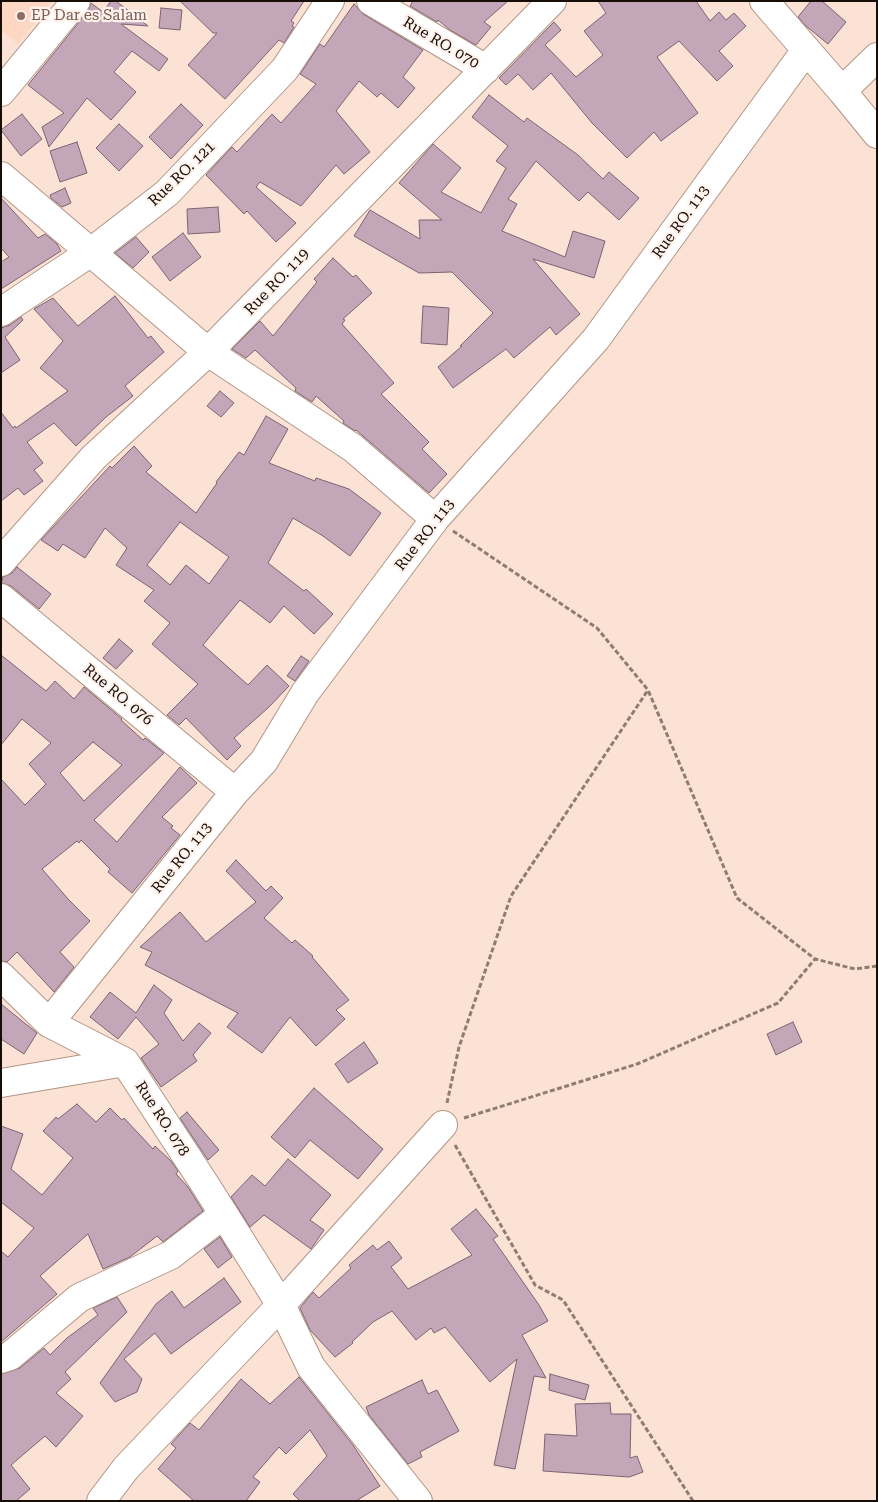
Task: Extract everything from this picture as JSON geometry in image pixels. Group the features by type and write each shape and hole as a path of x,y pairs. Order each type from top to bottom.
{"street":[{"path":"1,92 76,1"},
{"name":"Rue RO. 121","path":"1,312 91,252 167,193 285,69 330,1"},
{"name":"Rue RO. 070","path":"371,1 486,69"},
{"name":"Rue RO. 119","path":"1,562 92,458 208,352 552,1"},
{"path":"764,1 877,134"},
{"name":"Rue RO. 113","path":"49,1024 235,792 264,761 305,693 435,518 596,339 806,50"},
{"path":"842,91 877,57"},
{"path":"1,176 208,352 353,448 435,518"},
{"name":"Rue RO. 076","path":"1,598 235,792"},
{"path":"1,976 49,1024 125,1062"},
{"path":"1,1083 125,1062"},
{"name":"Rue RO. 078","path":"125,1062 224,1214 280,1305 311,1367 418,1501"},
{"path":"101,1501 126,1468 280,1305 443,1125"},
{"path":"1,1359 10,1356 79,1298 171,1255 224,1214"}],"path":[{"path":"435,518 597,628 648,690 737,898 815,959 855,969 877,966"},
{"path":"648,690 511,896 459,1047 443,1125 535,1285 563,1300 693,1501"},
{"path":"443,1125 637,1064 778,1003 815,959"}],"shaded area":[{"name":"EP Dar es Salam","path":"1,1 52,1 18,44 1,30"}],"building":[{"path":"111,1 116,1 148,26 121,24 168,59 159,71 132,51 114,72 136,92 111,120 87,98 49,147 42,127 64,113 28,85 88,11 91,3 103,12"},
{"path":"180,1 304,1 291,21 294,23 292,26 294,27 284,43 279,40 225,99 188,65 217,33 213,33"},
{"path":"413,1 508,1 484,22 491,27 476,45 450,30 438,20 437,22 410,6"},
{"path":"598,1 696,1 710,21 719,12 726,20 734,13 746,26 719,51 733,66 717,81 679,41 657,57 698,113 661,141 654,132 627,158 592,123 551,73 533,90 518,74 506,85 499,78 554,22 561,30 545,45 576,77 603,55 584,31 606,13"},
{"path":"811,1 822,1 846,22 828,44 798,17"},
{"path":"354,4 363,14 423,50 403,77 415,88 398,108 381,93 377,97 359,81 336,111 370,152 344,174 336,165 301,206 260,182 256,187 296,223 276,242 247,211 244,214 206,175 232,147 237,152 272,114 281,123 316,84 300,74 320,44 324,47"},
{"path":"161,8 182,10 180,30 159,28"},
{"path":"489,95 524,122 527,118 578,155 603,179 609,172 639,198 619,220 588,192 579,201 536,161 508,199 517,204 502,231 565,257 573,231 605,241 594,278 533,259 580,314 556,335 550,327 514,358 506,349 453,388 438,367 462,346 460,346 493,313 452,272 419,273 354,236 370,210 420,239 419,220 442,220 399,183 433,144 461,168 441,192 481,213 506,168 496,161 508,146 472,117"},
{"path":"181,104 203,125 171,159 149,137"},
{"path":"22,114 42,139 21,156 1,130"},
{"path":"119,124 143,146 119,171 96,148"},
{"path":"77,142 87,173 60,182 50,151"},
{"path":"65,188 71,203 62,207 50,195"},
{"path":"1,198 38,238 45,234 57,244 61,251 1,289 1,262 9,257 1,248"},
{"path":"218,207 220,232 188,234 187,209"},
{"path":"183,233 201,257 170,281 152,257"},
{"path":"136,237 149,252 133,268 115,253"},
{"path":"333,258 353,277 356,275 372,293 343,319 345,320 342,324 394,383 381,394 429,442 422,449 447,474 429,493 356,430 343,423 344,421 316,396 312,402 295,391 296,388 255,350 246,358 232,349 260,321 273,336 317,282 314,279"},
{"path":"115,296 148,338 151,336 164,352 125,386 133,396 106,417 76,446 54,423 27,442 43,463 34,470 43,481 24,495 18,488 1,501 1,412 13,428 15,426 16,428 68,391 40,368 63,341 34,309 53,298 78,326"},
{"path":"423,306 449,308 447,345 421,343"},
{"path":"21,317 23,320 5,337 20,360 1,373 1,328 10,325"},
{"path":"220,391 234,403 221,417 207,406"},
{"path":"266,416 288,429 269,463 315,481 316,478 349,489 381,513 350,556 323,536 293,518 268,563 304,591 306,589 333,614 314,634 284,606 270,623 240,600 203,645 248,685 267,665 289,686 268,708 234,738 241,746 227,760 186,718 179,725 167,715 198,684 152,644 170,623 144,601 154,590 116,565 127,548 105,528 85,558 63,544 58,551 41,540 110,466 112,468 134,446 152,466 146,472 196,513 216,482 239,452 244,455","holes":["180,522 229,557 209,584 186,565 170,585 147,565"]},
{"path":"17,567 51,594 39,609 11,586 1,583 3,577 12,573"},
{"path":"119,639 133,651 116,669 103,658"},
{"path":"1,655 46,691 55,681 74,699 84,687 122,719 143,740 145,738 164,753 94,820 117,842 180,767 197,783 162,817 180,835 132,893 108,872 110,869 81,840 79,843 77,841 42,869 90,921 60,952 74,967 54,992 17,952 7,962 1,961 1,779 25,805 46,784 29,764 51,743 22,719 1,745","holes":["93,742 122,765 84,801 60,773"]},
{"path":"301,656 309,661 295,681 287,676"},
{"path":"236,860 266,891 271,886 283,898 264,918 292,943 295,940 313,956 349,1000 336,1010 345,1019 316,1046 290,1017 262,1053 227,1027 238,1013 145,965 152,952 140,947 180,912 206,942 256,902 226,871"},
{"path":"154,985 172,1000 164,1013 183,1041 199,1023 211,1033 193,1055 197,1061 161,1087 141,1058 159,1044 136,1017 118,1039 90,1017 110,992 136,1013"},
{"path":"1,1004 37,1033 24,1054 1,1039"},
{"path":"793,1022 802,1042 776,1055 767,1034"},
{"path":"364,1042 378,1063 348,1083 335,1064"},
{"path":"314,1088 383,1149 358,1179 310,1140 295,1158 271,1137"},
{"path":"77,1104 96,1122 110,1108 122,1120 124,1118 153,1149 155,1146 171,1161 178,1171 176,1174 188,1187 203,1211 163,1242 157,1236 130,1257 103,1269 88,1234 40,1276 57,1294 1,1342 1,1251 8,1257 34,1228 1,1202 1,1126 23,1134 11,1169 42,1195 73,1158 43,1131 56,1117 58,1119"},
{"path":"187,1112 219,1150 208,1160 180,1118"},
{"path":"288,1159 331,1195 310,1220 324,1230 311,1249 264,1215 250,1227 231,1197 252,1175 265,1186"},
{"path":"476,1209 498,1236 493,1239 548,1321 522,1335 546,1378 534,1376 515,1469 494,1465 517,1359 490,1382 445,1327 434,1333 431,1328 416,1340 392,1311 373,1322 353,1343 335,1357 310,1330 300,1308 313,1292 319,1298 351,1268 349,1265 373,1245 377,1250 389,1241 402,1258 391,1267 408,1289 472,1255 451,1229"},
{"path":"220,1237 232,1257 218,1268 204,1249"},
{"path":"224,1278 241,1302 171,1354 155,1333 124,1359 142,1379 137,1392 115,1402 100,1383 156,1304 172,1291 184,1308"},
{"path":"117,1297 127,1312 65,1372 71,1379 56,1393 83,1416 56,1447 45,1436 11,1465 30,1489 16,1501 1,1501 1,1374 20,1368 44,1348 50,1355 67,1338 98,1315 93,1308"},
{"path":"550,1374 589,1385 585,1400 549,1390"},
{"path":"299,1377 353,1445 380,1486 356,1501 300,1501 293,1494 327,1456 310,1430 286,1454 279,1447 253,1477 260,1482 246,1501 194,1501 158,1469 176,1448 171,1444 190,1423 199,1430 241,1379 270,1404"},
{"path":"422,1380 428,1394 437,1390 459,1431 420,1452 422,1457 408,1464 369,1415 366,1407"},
{"path":"610,1403 611,1414 631,1414 630,1458 637,1456 643,1472 629,1477 543,1471 545,1434 577,1436 575,1404"}],"place":[{"name":"EP Dar es Salam","path":"21,16"}]}
